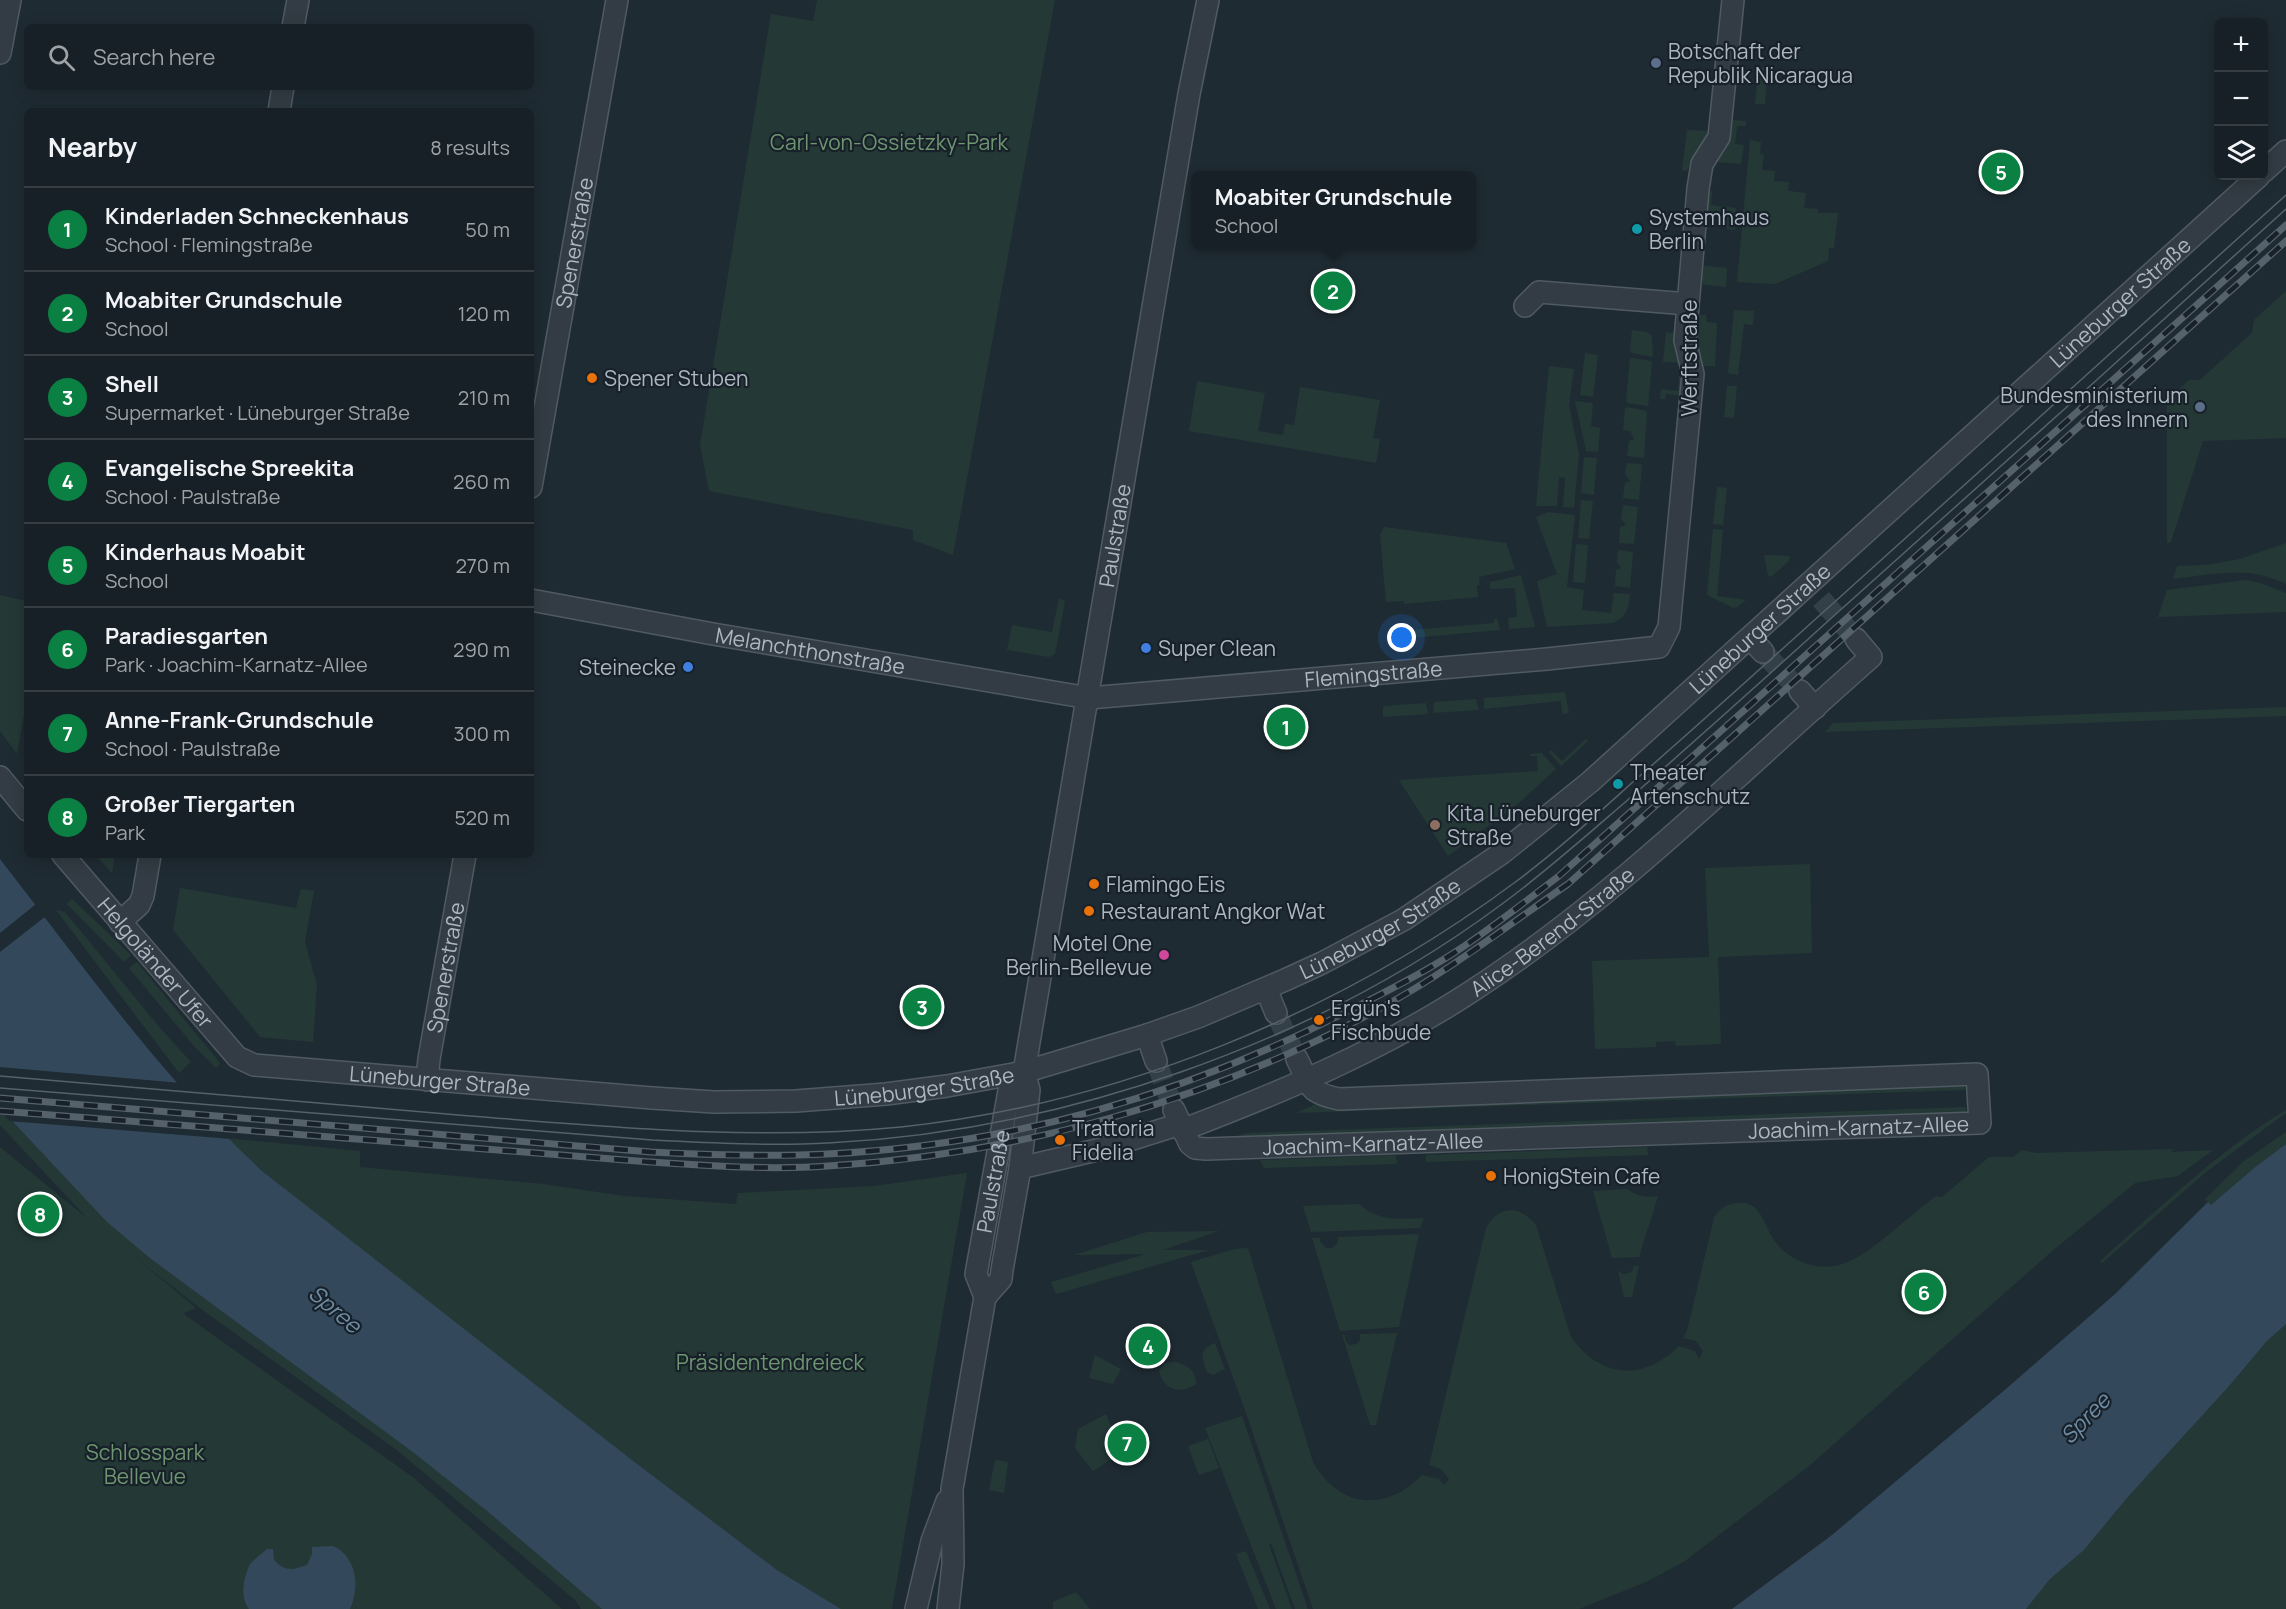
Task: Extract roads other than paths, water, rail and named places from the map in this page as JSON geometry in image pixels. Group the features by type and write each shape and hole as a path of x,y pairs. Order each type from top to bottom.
{"street":[{"path":"0,53 10,0"},
{"path":"294,24 298,0"},
{"name":"Spenerstraße","path":"534,470 617,0"},
{"name":"Paulstraße","path":"948,1609 953,1564 952,1489 985,1297 1000,1279 1020,1168 1029,1090 1024,1072 1089,698 1189,94 1208,0"},
{"name":"Werftstraße","path":"1659,647 1669,627 1693,374 1685,340 1698,189 1701,164 1719,137 1733,0"},
{"path":"280,108 282,90"},
{"path":"2268,167 2286,151"},
{"name":"Lüneburger Straße","path":"254,1065 704,1102 766,1102 886,1094 1024,1072 1063,1058 1147,1035 1266,989 1322,963 1403,920 1502,853 1590,782 1757,645 2255,180"},
{"path":"1525,306 1539,292 1688,304"},
{"name":"Melanchthonstraße","path":"534,601 713,634 1089,698"},
{"name":"Alice-Berend-Straße","path":"1179,1122 1308,1080 1434,1014 1510,966 1567,924 1705,808 1871,657 1856,639"},
{"name":"Flemingstraße","path":"1089,698 1547,659 1659,647"},
{"path":"1800,691 1815,708"},
{"path":"0,777 24,806"},
{"name":"Helgoländer Ufer","path":"66,858 237,1057 254,1065"},
{"path":"120,922 139,905 143,896 149,858"},
{"name":"Spenerstraße","path":"427,1080 464,858"},
{"path":"1266,989 1276,1013"},
{"path":"1147,1035 1156,1061"},
{"name":"Joachim-Karnatz-Allee","path":"1179,1122 1195,1148 1246,1149 1980,1123 1977,1074 1340,1099 1318,1095 1310,1088 1297,1059"},
{"name":"Paulstraße","path":"985,1297 976,1274 1008,1091 1024,1072"},
{"path":"1020,1168 1101,1149 1179,1122"},
{"name":"Paulstraße","path":"916,1609 932,1541 952,1489"}],"water":[{"name":"Spree","path":"0,859 157,1060 225,1135 262,1171 632,1460 777,1570 841,1609 602,1609 487,1511 414,1453 151,1259 107,1222 0,1105"},
{"name":"Spree","path":"2286,1144 2286,1324 2266,1342 2127,1498 2084,1550 2050,1579 2026,1609 1732,1609 1832,1535 2114,1295 2208,1202 2211,1205"},
{"path":"333,1546 347,1557 352,1565 355,1591 350,1609 249,1609 243,1594 245,1577 250,1564 267,1549 273,1549 274,1560 278,1564 293,1569 307,1565 312,1554 312,1547"}],"tunnel":[{"path":"1821,599 1856,639"},
{"path":"1763,652 1800,691"},
{"path":"1276,1013 1297,1059"},
{"path":"1156,1061 1174,1110"}],"tram line":[{"path":"0,1076 578,1124 685,1131 793,1133 901,1127 982,1115 1064,1097 1144,1074 1223,1045 1300,1011 1375,973 1446,930 1545,859 1737,690 2286,195"},
{"path":"0,1088 652,1140 784,1144 828,1143 916,1135 1006,1120 1095,1099 1182,1072 1268,1038 1350,999 1429,954 1519,891 1630,798 2286,209"}],"railway":[{"path":"0,1098 651,1152 805,1155 896,1149 963,1140 1029,1127 1094,1111 1221,1068 1284,1042 1424,971 1477,937 1559,876 2286,225"},
{"path":"0,1111 650,1162 784,1168 900,1160 1042,1135 1112,1118 1249,1071 1315,1042 1404,995 1568,884 2286,241"}],"place":[{"name":"Botschaft der Republik Nicaragua","path":"1656,63"},
{"name":"Kinderhaus Moabit","path":"2001,172"},
{"name":"Systemhaus Berlin","path":"1637,229"},
{"name":"Moabiter Grundschule","path":"1333,291"},
{"name":"Spener Stuben","path":"592,378"},
{"name":"Bundesministerium des Innern","path":"2200,407"},
{"name":"Super Clean","path":"1146,648"},
{"name":"Steinecke","path":"688,667"},
{"name":"Kinderladen Schneckenhaus","path":"1286,727"},
{"name":"Theater Artenschutz","path":"1618,784"},
{"name":"Kita Lüneburger Straße","path":"1435,825"},
{"name":"Flamingo Eis","path":"1094,884"},
{"name":"Restaurant Angkor Wat","path":"1089,911"},
{"name":"Motel One Berlin-Bellevue","path":"1164,955"},
{"name":"Shell","path":"922,1007"},
{"name":"Ergün's Fischbude","path":"1319,1020"},
{"name":"Trattoria Fidelia","path":"1060,1140"},
{"name":"HonigStein Cafe","path":"1491,1176"},
{"name":"Großer Tiergarten","path":"40,1214"},
{"name":"Paradiesgarten","path":"1924,1292"},
{"name":"Evangelische Spreekita","path":"1148,1346"},
{"name":"Anne-Frank-Grundschule","path":"1127,1443"}],"park label":[{"name":"Carl-von-Ossietzky-Park","path":"889,142"},
{"name":"Präsidentendreieck","path":"770,1362"},
{"name":"Schlosspark Bellevue","path":"145,1464"}]}
